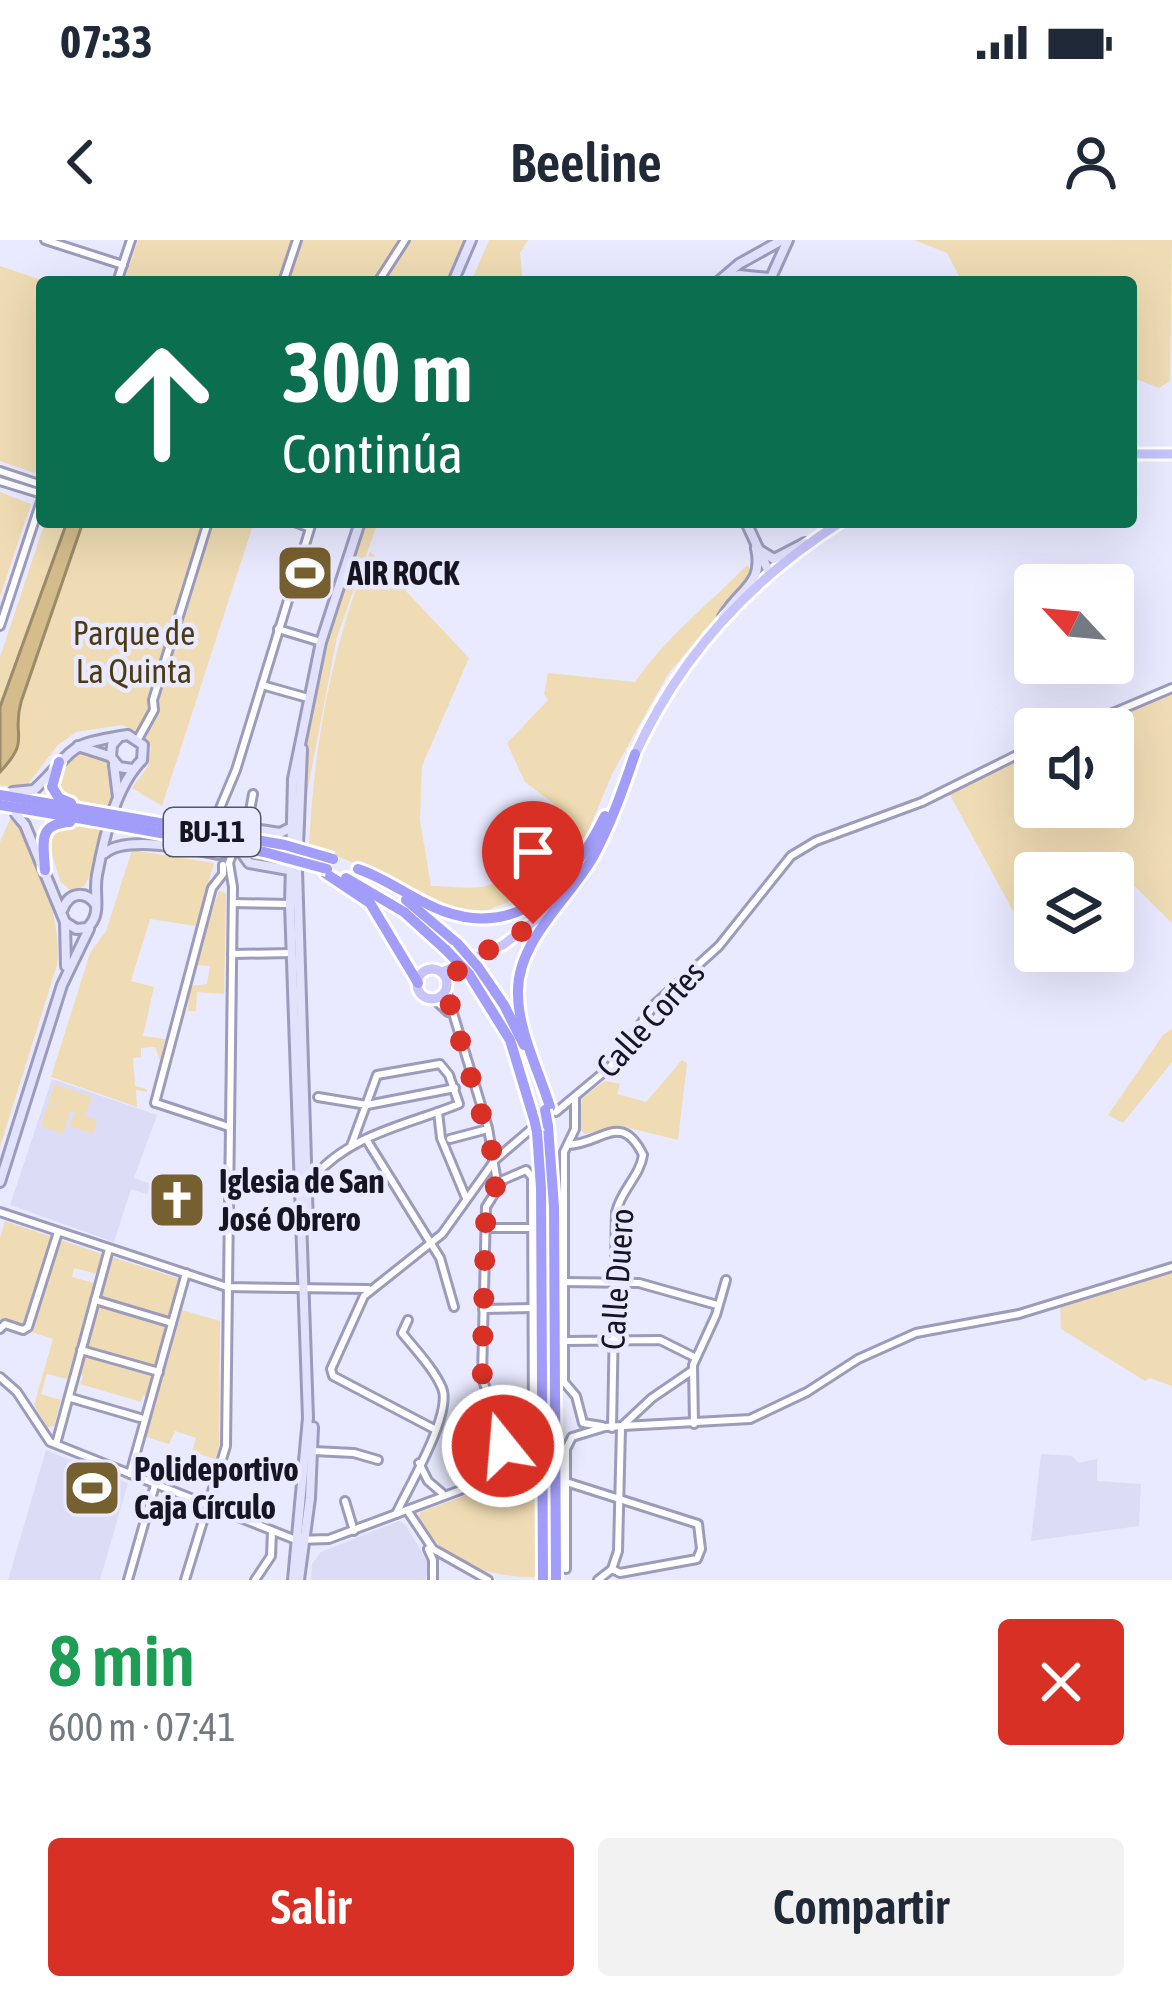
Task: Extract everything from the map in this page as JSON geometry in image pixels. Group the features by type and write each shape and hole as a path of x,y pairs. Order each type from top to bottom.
{"highway":[{"path":"358,869 456,915 488,916 525,907 555,890 586,855 635,754"},
{"path":"553,1577 558,1186 520,1013 519,976 530,948 596,852 635,754"},
{"path":"59,762 52,780 55,794 87,815"},
{"name":"BU-11","path":"0,792 20,804 285,844 364,886 452,947"},
{"path":"0,808 20,804"},
{"path":"45,870 41,838 45,831 87,815"},
{"name":"BU-11","path":"87,815 328,867 358,869 412,904 469,969 510,1040 544,1120 553,1577"},
{"path":"328,867 370,903 418,983"}],"main road":[{"path":"456,276 471,240"},
{"path":"728,276 763,249 785,240"},
{"path":"771,276 785,240"},
{"path":"763,249 777,261"},
{"path":"1137,454 1172,454"},
{"path":"296,1580 313,1451 287,904 290,828 308,698 358,528"},
{"path":"445,981 428,969 418,983 424,996 433,998 445,981 517,936 569,888 591,855 635,754 676,679 757,576 760,566 748,528"},
{"path":"722,620 769,572 831,528"},
{"path":"755,548 774,559 817,537"},
{"path":"755,548 769,572"},
{"path":"118,798 112,745 121,736"},
{"path":"0,1182 62,985 92,925 100,862 118,798 144,757 139,739 121,736 77,746 20,804 23,821 63,910 67,956 62,985"},
{"path":"298,931 301,736"},
{"path":"77,746 122,769 134,768"},
{"path":"63,910 114,845 225,854 248,828 280,832 290,828 297,818 302,788"},
{"path":"178,848 214,820 229,821 249,862 289,870 294,878 310,1177 302,1540"},
{"path":"112,822 117,836 132,843"},
{"path":"201,832 202,845 211,853"},
{"path":"51,885 90,897 97,907"},
{"path":"65,922 82,930 92,925"}],"street":[{"path":"45,240 123,265"},
{"path":"119,276 131,240"},
{"path":"285,276 297,240"},
{"path":"382,276 405,240"},
{"path":"0,471 36,489"},
{"path":"0,481 36,490"},
{"path":"0,626 36,511"},
{"path":"139,739 154,710 153,700 206,528"},
{"path":"214,820 225,800 310,528"},
{"path":"278,629 321,642"},
{"path":"262,685 308,698"},
{"path":"1125,708 1172,688"},
{"name":"Calle Cortes","path":"436,1430 331,1373 359,1302 432,1243 495,1160 610,1067 669,988 719,946 782,864 816,842 922,802 1014,756"},
{"path":"248,828 253,794"},
{"path":"225,800 229,821"},
{"path":"185,1580 226,1446 230,863 236,843"},
{"path":"211,853 232,880"},
{"path":"223,865 224,874 210,893 153,1103 230,1127"},
{"path":"232,903 287,904"},
{"path":"232,954 292,953"},
{"path":"445,981 498,1175 486,1208 482,1378 502,1425 503,1446 496,1462 465,1488"},
{"path":"433,998 452,1016"},
{"path":"310,1177 351,1146 459,1103 440,1064 377,1075 351,1146"},
{"path":"318,1097 367,1105 454,1088"},
{"path":"575,1097 577,1119 564,1152 563,1382 576,1396 583,1423 612,1428 710,1424 763,1415 858,1359 916,1333 1019,1314 1172,1267"},
{"path":"438,1112 441,1138 467,1199"},
{"path":"450,1139 484,1130"},
{"name":"Calle Duero","path":"568,1145 618,1130 629,1134 643,1152 640,1168 627,1184 616,1212 612,1428 619,1500 618,1551 612,1569"},
{"path":"366,1139 440,1258 454,1307"},
{"path":"495,1160 513,1173"},
{"path":"1,1380 17,1392 46,1439 274,1538 329,1539 506,1474 526,1458 532,1436 531,1174 524,1169 513,1173 495,1188"},
{"path":"0,1212 227,1287 374,1288"},
{"path":"485,1228 532,1228"},
{"path":"0,1329 5,1324 23,1330 28,1327 58,1232"},
{"path":"56,1444 110,1249"},
{"path":"130,1474 186,1274"},
{"path":"694,1424 693,1370 726,1280"},
{"path":"564,1282 640,1283 717,1305"},
{"path":"353,1288 360,1295 359,1302"},
{"path":"95,1300 172,1323"},
{"path":"483,1309 532,1309"},
{"path":"394,1517 436,1430 444,1393 402,1333 408,1320"},
{"path":"564,1341 660,1340 696,1358"},
{"path":"81,1349 159,1372"},
{"path":"553,1577 568,1441 612,1428 693,1370"},
{"path":"496,1410 509,1415 524,1411 533,1395"},
{"path":"70,1398 140,1418"},
{"path":"502,1425 509,1415"},
{"path":"313,1451 354,1453 378,1460"},
{"path":"419,1463 430,1483 446,1494"},
{"path":"566,1482 695,1521 700,1537 698,1559 620,1573 612,1569 598,1580"},
{"path":"427,1501 430,1483"},
{"path":"128,1580 156,1485"},
{"path":"345,1501 355,1531"},
{"path":"407,1510 434,1563 434,1579"},
{"path":"260,1544 274,1538"},
{"path":"255,1580 268,1564 274,1538"},
{"path":"424,1540 451,1562 488,1580"},
{"path":"434,1563 441,1555"},
{"path":"434,1579 441,1555"},
{"path":"434,1579 451,1562"}],"shaded area":[{"path":"65,528 81,528 21,702 18,744 0,772 0,707"},
{"path":"52,1079 157,1115 134,1178 151,1184 147,1194 131,1189 114,1242 10,1205"},
{"path":"46,1450 128,1483 100,1580 8,1580"},
{"path":"1041,1454 1072,1456 1079,1463 1097,1459 1097,1481 1141,1484 1139,1526 1031,1541"},
{"path":"399,1521 428,1563 426,1580 311,1580 312,1564 321,1552"}],"green space":[{"path":"138,240 402,240 379,276 126,276"},
{"path":"408,240 467,240 452,276 385,276"},
{"path":"489,240 528,240 520,253 522,276 474,276"},
{"path":"914,240 1172,240 1170,381 1159,388 1137,379 1137,276 959,276 947,253"},
{"path":"0,266 36,278 36,474 0,461"},
{"path":"0,492 31,504 0,597"},
{"name":"Parque de La Quinta","path":"43,528 252,528 162,806 132,788 148,766 151,747 144,734 122,725 76,732 58,745 24,789 0,785 0,657"},
{"path":"361,528 376,528 337,637 307,793 305,728 330,621"},
{"path":"370,552 413,583 406,591 469,658 422,766 420,820 431,886 475,888 494,883 519,867 539,843 553,803 525,782 507,743 548,700 544,694 548,673 635,682 674,635 747,565 754,573 668,674 612,774 577,858 546,888 485,911 456,909 421,898 379,873 309,845 327,696 345,623"},
{"path":"1172,694 1172,923 1134,886 1134,852 1014,852 1014,913 945,786 1014,752 1014,828 1134,828 1132,708"},
{"path":"82,750 104,757 111,804 91,873 84,886 70,890 60,881 47,837 66,825 88,828 91,804 65,797 57,787 64,766"},
{"path":"10,819 18,825 47,894 58,947 57,965 0,1147 0,842"},
{"path":"132,850 214,863 196,926 150,919 131,981 154,987 143,1036 165,1039 160,1061 155,1047 141,1048 141,1057 133,1058 135,1086 147,1089 136,1090 137,1107 51,1077 90,953 106,931"},
{"path":"219,890 226,894 224,994 197,992 196,1011 188,1011 189,986 207,984 210,966 195,965"},
{"path":"1172,1029 1172,1062 1123,1123 1108,1115 1163,1035"},
{"path":"682,1060 687,1063 678,1140 621,1126 585,1134 579,1128 582,1098 605,1081 620,1084 617,1094 646,1102"},
{"path":"55,1084 92,1097 85,1116 97,1121 93,1134 69,1126 75,1112 71,1110 63,1134 41,1126 48,1104 60,1107 48,1102"},
{"path":"5,1221 52,1237 24,1325 0,1321 0,1238"},
{"path":"61,1240 102,1254 97,1274 74,1268 72,1277 94,1283 67,1379 47,1374 41,1394 61,1400 54,1426 47,1427 34,1405 53,1339 32,1332"},
{"path":"112,1257 180,1279 170,1317 101,1297"},
{"path":"1172,1270 1172,1386 1150,1378 1145,1381 1061,1329 1060,1304"},
{"path":"98,1307 167,1327 156,1366 87,1346"},
{"path":"182,1310 220,1321 215,1459 192,1452 196,1438 175,1431 169,1444 146,1437"},
{"path":"84,1355 154,1375 148,1397 143,1395 141,1402 80,1384"},
{"path":"537,1457 537,1577 502,1575 469,1565 441,1547 419,1519 420,1512 500,1483"}],"place":[{"name":"AIR ROCK","path":"305,573"},
{"name":"Iglesia de San José Obrero","path":"177,1200"},
{"name":"Polideportivo Caja Círculo","path":"92,1488"}],"route":[{"path":"503,1446 502,1425 482,1372 486,1208 497,1183 497,1169 446,990 447,980 459,967 533,924"}]}
